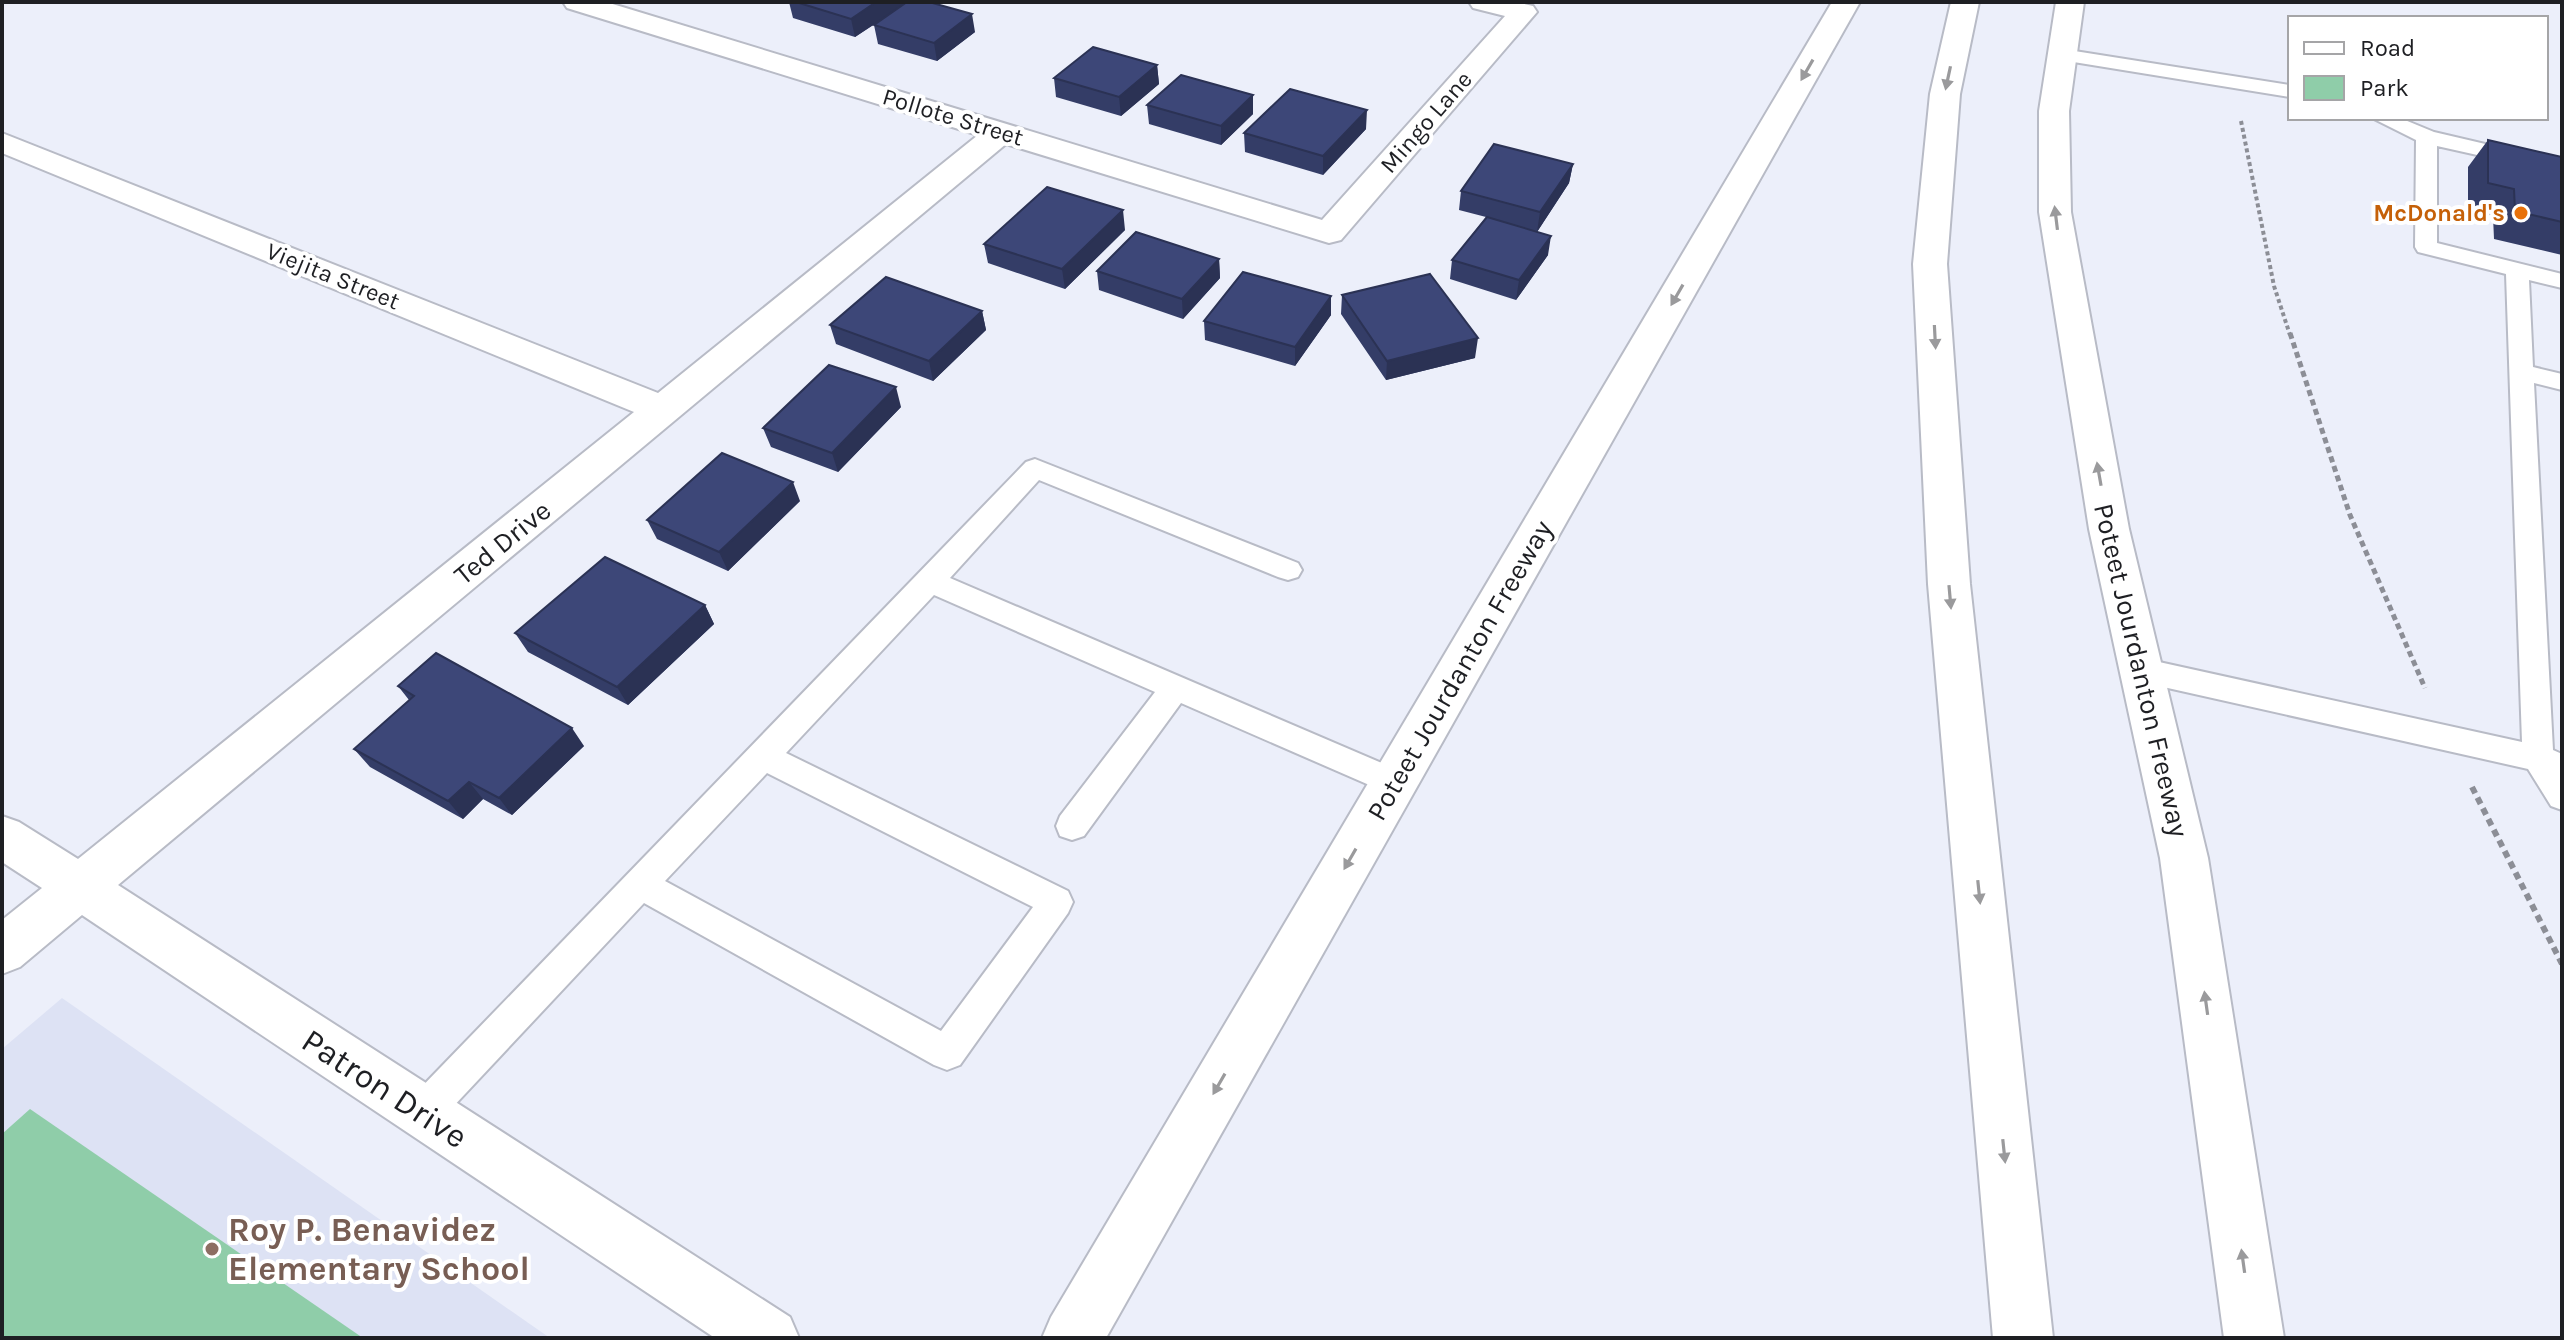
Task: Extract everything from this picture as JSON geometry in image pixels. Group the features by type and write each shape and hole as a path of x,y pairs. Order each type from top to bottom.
{"street":[{"name":"Pollote Street","path":"577,2 1329,233"},
{"name":"Mingo Lane","path":"1329,233 1523,12 1483,2"},
{"name":"Poteet Jourdanton Freeway","path":"1072,1338 1846,2"},
{"path":"1965,2 1945,94 1930,264 1949,584 2023,1338"},
{"name":"Poteet Jourdanton Freeway","path":"2070,2 2054,111 2055,212 2109,529 2184,858 2254,1338"},
{"name":"Ted Drive","path":"2,951 1001,132"},
{"name":"Viejita Street","path":"2,142 665,410"},
{"name":"Patron Drive","path":"2,836 769,1338"}],"lane":[{"path":"2062,55 2288,91"},
{"path":"2387,120 2427,137 2562,168"},
{"path":"2427,137 2426,247 2562,281"},
{"path":"2517,269 2521,372 2550,762 2562,797"},
{"path":"2521,372 2562,382"},
{"path":"422,1113 1035,468 1288,570"},
{"path":"930,581 1394,782"},
{"path":"2141,670 2550,762"},
{"path":"1072,826 1176,687"},
{"path":"640,884 947,1053 1056,902 763,756"}],"path":[{"path":"2233,81 2274,286 2350,515 2446,738 2562,964"}],"shaded area":[{"name":"Roy P. Benavidez Elementary School","path":"62,998 550,1338 2,1338 2,1049"}],"green space":[{"path":"30,1109 363,1338 2,1338 2,1134"}],"building":[{"path":"796,2 876,2 851,19"},
{"path":"907,2 929,2 972,14 934,43 874,25"},
{"path":"1093,47 1157,65 1119,97 1054,78"},
{"path":"1181,75 1253,95 1221,126 1147,105"},
{"path":"1290,89 1367,110 1323,156 1244,133"},
{"path":"2488,140 2562,157 2562,222 2515,211 2514,189 2488,183"},
{"path":"1494,144 1573,164 1540,212 1461,191"},
{"path":"1047,187 1123,210 1062,269 984,244"},
{"path":"1487,217 1551,236 1519,280 1452,260"},
{"path":"1136,232 1219,259 1182,299 1097,271"},
{"path":"1243,272 1331,296 1295,347 1204,321"},
{"path":"1430,274 1478,338 1387,361 1342,295"},
{"path":"886,277 982,311 929,361 830,325"},
{"path":"829,365 896,387 832,453 763,428"},
{"path":"722,453 793,482 719,552 647,520"},
{"path":"605,557 705,605 617,687 515,633"},
{"path":"436,653 572,728 499,798 469,782 448,801 354,749 414,696 398,686"}],"place":[{"name":"McDonald's","path":"2521,213"},
{"name":"Roy P. Benavidez Elementary School","path":"212,1249"}]}
